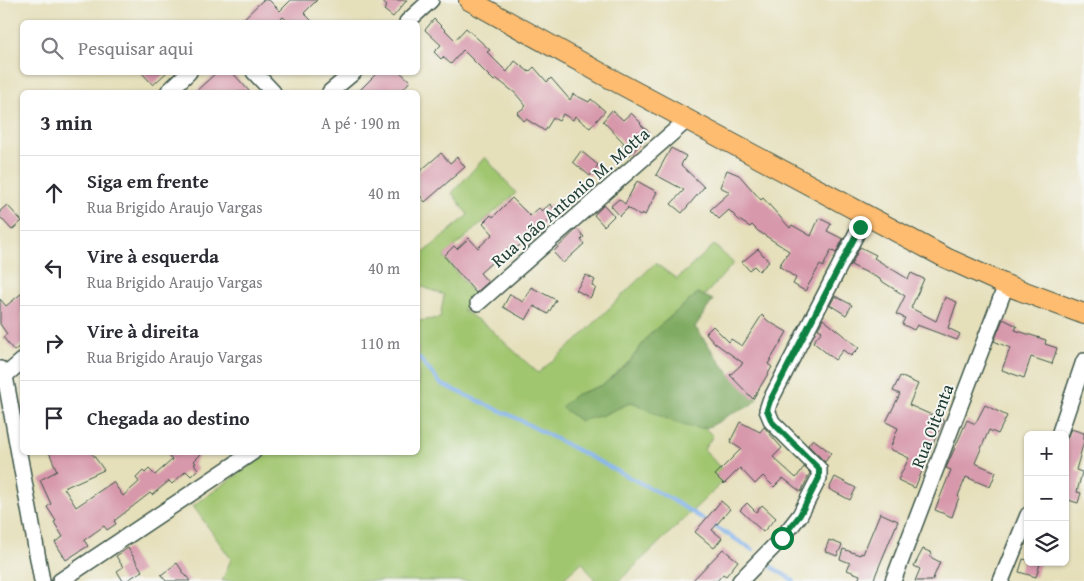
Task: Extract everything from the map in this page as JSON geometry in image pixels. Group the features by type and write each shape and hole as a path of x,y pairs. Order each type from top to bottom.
{"main road":[{"path":"469,0 687,120 946,258 1006,285 1084,314"}],"street":[{"path":"409,20 432,0"},
{"path":"170,90 186,75"},
{"path":"257,75 271,90"},
{"path":"332,90 350,75"},
{"name":"Rua João Antonio M. Motta","path":"478,303 687,120"},
{"path":"740,581 782,538 800,515 819,478 819,469 772,422 767,410 866,215"},
{"name":"Rua Oitenta","path":"893,581 1006,285"},
{"path":"1060,431 1084,361"},
{"path":"20,362 2,375 42,581"},
{"path":"60,581 249,455"},
{"path":"1001,581 1026,521"}],"green space":[{"path":"485,157 516,193 444,256 474,295 463,310 488,327 538,373 575,342 655,263 677,279 714,245 734,263 704,296 698,293 649,335 630,361 603,385 575,395 562,407 580,421 603,415 632,402 676,423 705,428 713,436 704,449 728,477 619,581 596,581 582,562 561,581 222,581 231,559 193,506 265,455 420,455 420,321 440,318 444,295 420,286 420,256 468,215 452,193"},
{"path":"698,293 713,300 695,327 726,370 757,399 751,405 704,428 695,428 677,423 632,402 603,415 580,421 561,407 575,395 603,385 630,361 649,335"}],"building":[{"path":"263,0 269,0 280,11 291,0 317,0 304,13 311,20 287,20 283,17 279,20 242,20"},
{"path":"380,0 407,0 393,17 384,10 387,6"},
{"path":"434,19 455,40 466,28 490,50 487,52 507,72 515,61 529,72 534,67 547,82 551,78 570,100 573,94 589,102 591,99 605,111 590,128 575,116 573,120 563,114 559,121 553,118 545,131 526,119 524,121 517,113 526,106 515,93 497,79 494,81 463,50 451,64 443,57 441,59 434,52 441,45 425,30"},
{"path":"144,75 164,75 153,85"},
{"path":"214,75 235,75 248,90 197,90"},
{"path":"375,75 403,75 410,81 403,90 360,90"},
{"path":"612,110 623,120 631,113 650,133 629,156 620,148 624,143 603,121"},
{"path":"671,148 686,156 681,165 704,187 682,213 671,204 684,190 656,175"},
{"path":"581,151 598,165 590,176 573,162"},
{"path":"441,153 450,163 457,157 465,167 425,202 420,196 420,171"},
{"path":"727,170 739,175 790,228 792,225 811,236 819,218 831,224 827,231 843,239 836,253 831,250 823,267 820,265 805,291 793,284 796,278 779,266 789,251 752,225 750,227 739,220 729,210 719,219 710,210 730,192 720,187"},
{"path":"637,181 657,192 645,215 642,213 640,216 627,207 620,216 611,206 619,199 625,204"},
{"path":"512,198 530,216 539,208 542,211 550,204 558,213 513,251 509,247 480,273 488,282 476,293 444,256 454,246 457,249 469,238 478,248 493,234 483,223 491,215 493,217"},
{"path":"7,205 20,219 20,223 12,230 0,217 0,211"},
{"path":"604,205 614,216 604,226 594,215"},
{"path":"577,229 584,237 581,240 584,244 563,263 553,252"},
{"path":"860,247 876,255 874,258 908,279 911,273 924,279 911,308 936,321 945,297 957,302 948,328 960,334 957,340 917,325 914,330 902,324 905,318 896,314 905,296 880,279 851,265"},
{"path":"758,249 769,262 759,271 754,266 749,270 742,262"},
{"path":"586,275 595,280 592,286 596,288 590,298 576,290"},
{"path":"531,287 556,300 548,314 534,306 526,320 503,307 510,294 523,302"},
{"path":"20,295 20,346 14,351 3,337 7,334 0,324 0,299 6,306"},
{"path":"835,296 852,305 846,315 830,305"},
{"path":"762,315 768,321 787,332 768,364 772,367 753,399 730,375 743,363 715,343 706,333 713,326 729,342 731,339 742,346"},
{"path":"823,319 859,348 851,356 843,350 835,360 813,342 822,331 818,329"},
{"path":"1003,319 1017,326 1015,330 1046,340 1045,344 1057,348 1052,364 1031,357 1024,378 1002,370 1010,348 994,341"},
{"path":"900,376 918,384 909,405 943,420 915,488 898,480 909,458 890,449 898,428 886,422 900,394 893,391"},
{"path":"985,405 1007,416 998,434 989,430 975,463 996,472 990,487 966,477 952,517 935,510 951,470 946,468 967,420 975,424"},
{"path":"740,422 760,432 764,427 782,448 773,457 796,478 804,467 810,473 801,492 783,478 774,487 763,476 755,484 740,468 724,484 715,475 741,449 730,442"},
{"path":"1071,429 1084,433 1084,441 1076,470 1082,472 1077,492 1081,493 1078,503 1069,500 1069,433"},
{"path":"813,439 831,453 825,462 808,445"},
{"path":"50,455 93,455 104,470 64,488 76,507 113,482 123,496 139,482 136,478 143,471 145,473 149,469 155,475 172,460 168,455 200,455 194,461 198,469 191,476 186,471 172,484 169,481 152,495 150,493 114,521 116,524 107,530 104,526 84,540 88,546 66,560 55,542 63,537 47,507 51,504 40,480 57,471"},
{"path":"835,477 856,488 850,500 829,489"},
{"path":"721,501 730,509 712,530 722,538 714,548 695,532"},
{"path":"747,503 756,512 762,505 776,518 763,532 740,510"},
{"path":"880,513 898,521 873,581 858,581 860,575 847,570 850,563 840,559 843,549 860,555 861,553 863,554"},
{"path":"829,540 842,545 837,556 825,551"},
{"path":"128,548 142,571 123,581 117,571 123,567 116,556"},
{"path":"723,549 738,561 726,576 723,574 717,581 692,581"},
{"path":"923,549 932,553 930,557 940,562 932,581 915,581 920,569 914,566"},
{"path":"1023,559 1024,566 1039,566 1036,577 1019,572"},
{"path":"177,563 190,581 166,581 161,575"}],"waterway":[{"path":"420,359 441,384 514,417 669,498 753,550"},
{"path":"772,567 794,581"}],"route":[{"path":"782,538 800,515 819,478 820,472 772,422 767,410 860,227"}]}
